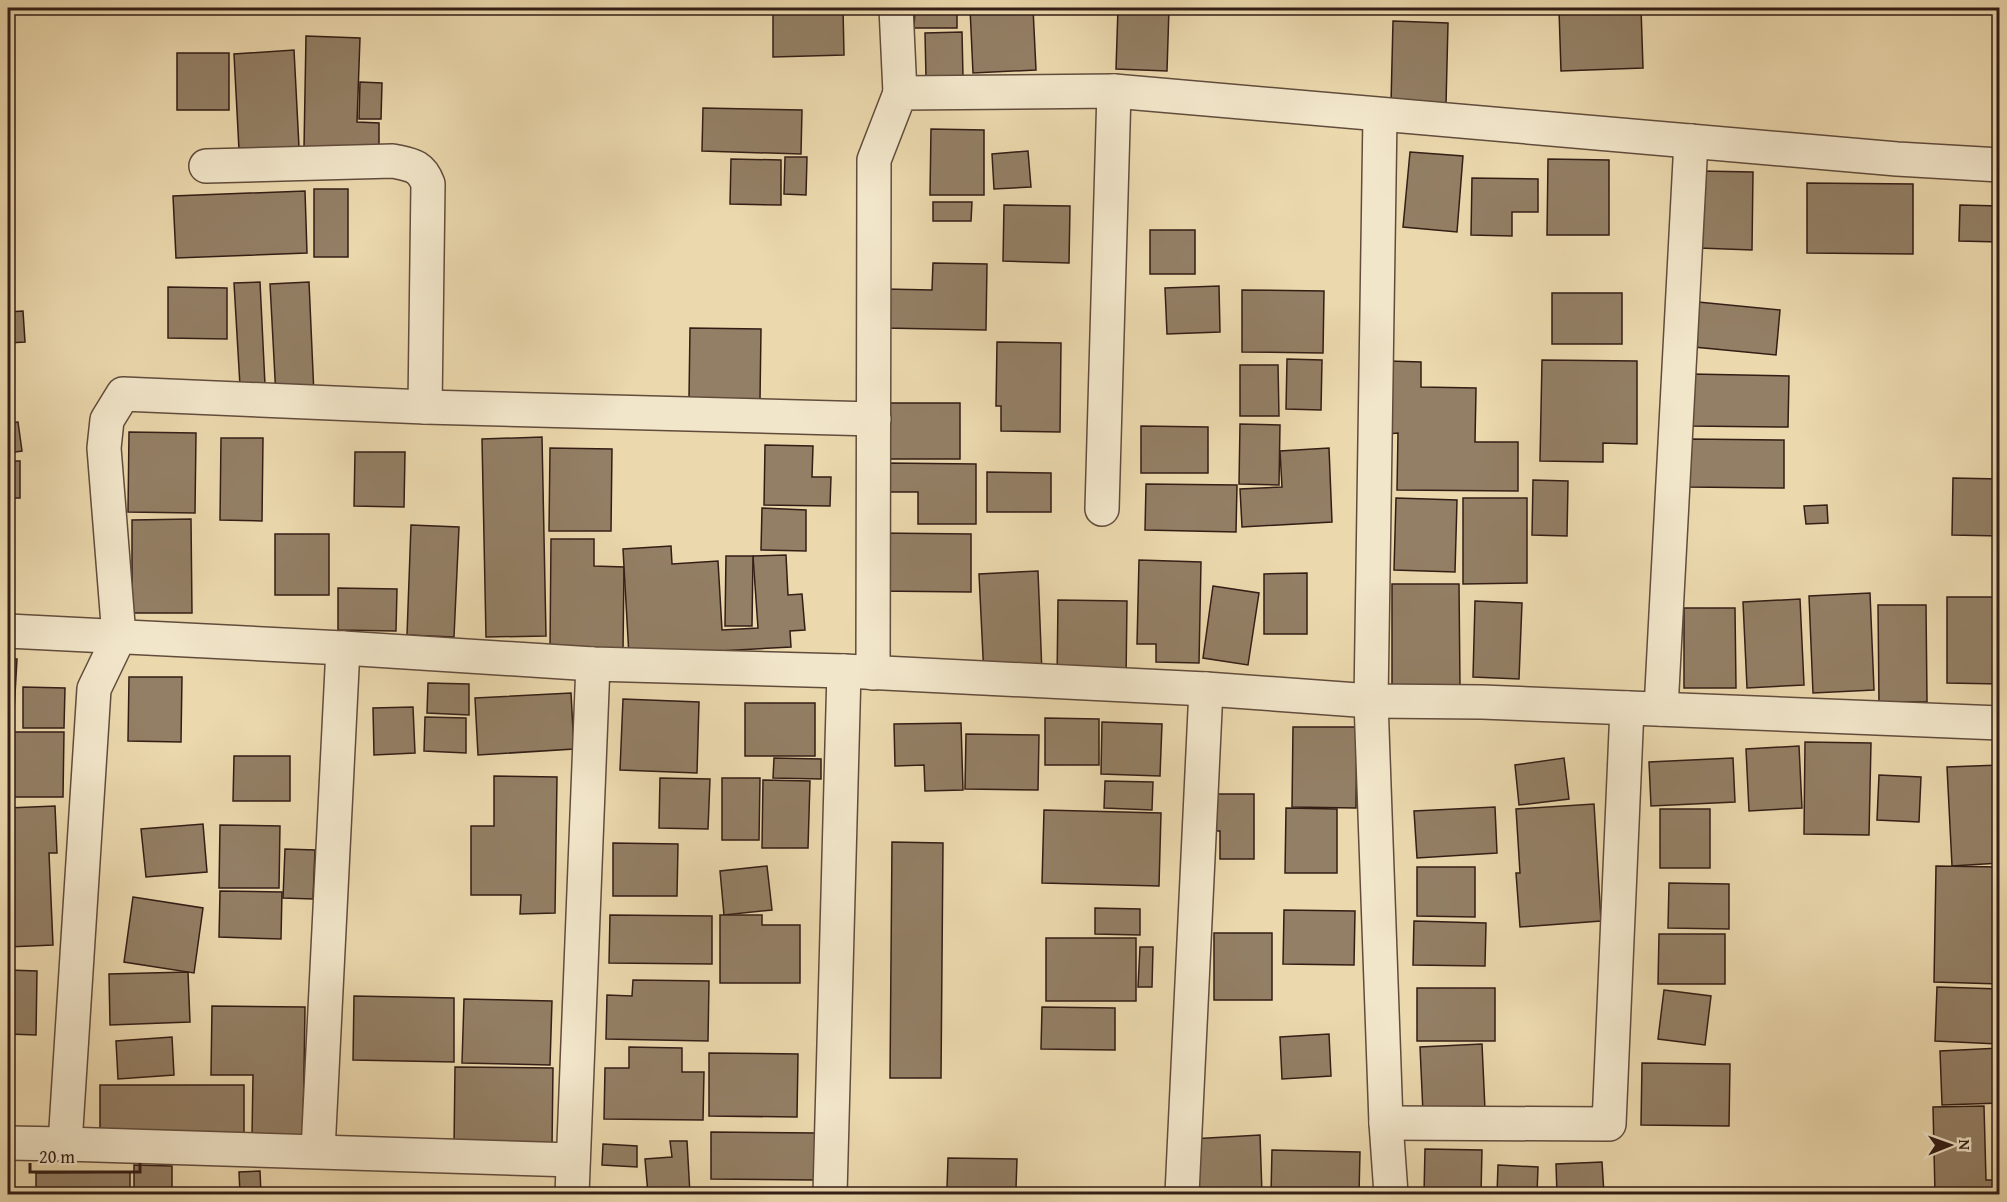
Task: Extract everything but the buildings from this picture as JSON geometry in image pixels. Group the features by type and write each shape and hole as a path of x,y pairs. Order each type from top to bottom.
{"street":[{"path":"830,1194 874,419 874,160 900,93 896,8"},
{"path":"900,93 1114,91 1897,159 2000,165"},
{"path":"1102,510 1114,91"},
{"path":"1380,115 1371,701 1386,1123 1391,1194"},
{"path":"1661,709 1691,141"},
{"path":"206,166 393,161 412,165 425,174 428,184 425,407"},
{"path":"65,1144 94,689 119,636 104,448 107,420 123,394 425,407 874,419"},
{"path":"8,631 343,648 593,664 859,672 1206,689 1371,701 1482,702 2000,723"},
{"path":"318,1151 343,648"},
{"path":"572,1194 593,664"},
{"path":"1182,1194 1206,689"},
{"path":"1386,1123 1609,1124 1627,708"},
{"path":"8,1143 573,1160"}]}
